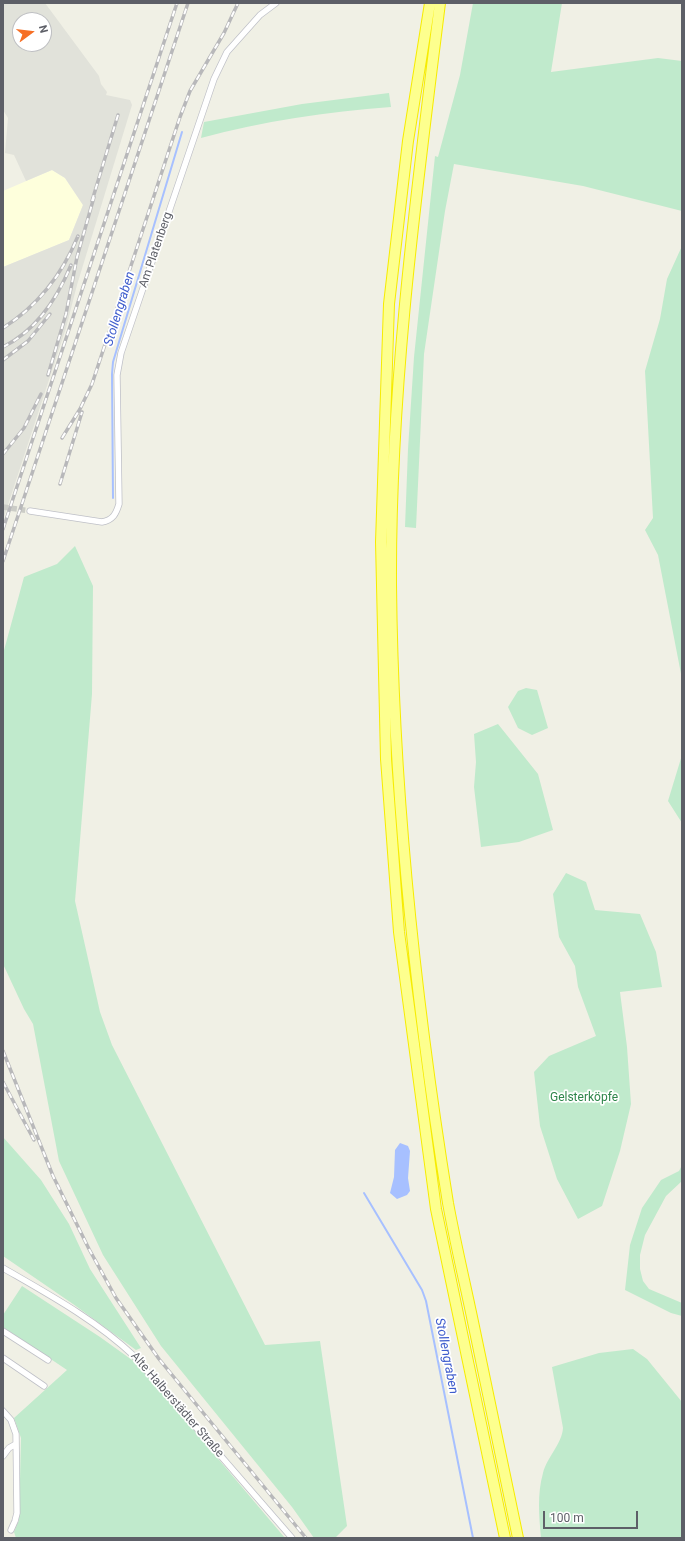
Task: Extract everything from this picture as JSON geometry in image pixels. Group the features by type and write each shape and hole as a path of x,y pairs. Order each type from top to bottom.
{"highway":[{"path":"430,3 408,141 389,304 381,549 386,759 399,932 436,1209 505,1538"},
{"path":"440,3 422,144 405,297 395,443 391,584 398,782 414,959 449,1205 518,1538"}],"street":[{"name":"Am Platenberg","path":"30,511 92,520 109,520 114,517 119,504 117,375 124,346 214,79 227,52 260,15 276,3"},
{"name":"Alte Halberstädter Straße","path":"3,1268 69,1308 107,1334 134,1356 292,1538"},
{"path":"3,1331 48,1360"},
{"path":"3,1358 44,1386"},
{"path":"3,1411 12,1420 16,1444 17,1513 11,1530"},
{"path":"3,1456 9,1448 16,1444"}],"shaded area":[{"path":"3,3 45,3 52,12 12,12 12,52 52,52 52,12 99,76 101,84 107,92 106,95 130,100 132,105 77,285 66,328 3,520 3,267 69,240 83,205 65,178 52,170 26,181 14,155 5,153 8,118 3,110"},
{"path":"52,170 65,178 83,205 69,240 3,267 3,191"}],"green space":[{"path":"473,3 562,3 551,72 658,58 682,61 682,211 583,186 454,164 445,211 424,354 416,528 405,527 414,357 435,156 438,157 460,75"},
{"path":"389,93 391,107 295,118 201,138 204,122 302,104"},
{"path":"682,246 682,679 658,555 645,530 653,518 645,371 660,319 667,279"},
{"path":"75,546 93,586 92,694 75,901 100,1012 112,1045 265,1345 320,1341 347,1526 335,1538 314,1538 292,1507 161,1346 103,1255 59,1161 33,1024 24,1009 3,964 3,654 24,577 57,564"},
{"path":"526,688 537,690 548,728 532,735 518,728 508,707 518,691"},
{"path":"498,724 538,774 553,830 519,842 481,847 474,787 476,762 474,734"},
{"path":"682,755 682,823 668,801"},
{"name":"Gelsterköpfe","path":"566,873 586,882 595,910 640,914 656,952 662,987 620,992 627,1047 631,1104 620,1151 602,1206 578,1219 557,1179 540,1126 534,1072 549,1056 596,1036 578,987 575,966 559,937 553,894"},
{"path":"3,1137 41,1180 69,1224 90,1269 141,1348 136,1350 73,1304 3,1256"},
{"path":"682,1165 682,1181 666,1196 645,1235 640,1255 640,1269 643,1281 649,1289 682,1303 682,1316 671,1313 625,1290 630,1245 642,1208 661,1180 679,1171"},
{"path":"22,1286 100,1337 139,1365 285,1538 16,1538 14,1532 19,1520 21,1438 14,1418 67,1370 3,1327 3,1315"},
{"path":"633,1349 647,1359 682,1402 682,1538 541,1538 539,1505 541,1481 545,1467 560,1440 563,1428 552,1367 599,1353"}],"water":[{"path":"400,1143 408,1146 410,1151 408,1178 410,1191 407,1195 397,1199 390,1193 394,1177 395,1150"}],"waterway":[{"name":"Stollengraben","path":"113,498 113,362 182,132"},
{"name":"Stollengraben","path":"364,1193 422,1290 426,1301 473,1538"}],"tunnel":[{"path":"3,507 30,511"}],"railway":[{"path":"3,529 177,3"},
{"path":"3,561 188,3"},
{"path":"62,438 80,409 92,384 180,117 190,91 224,33 238,3"},
{"path":"92,201 118,115"},
{"path":"48,375 66,314 77,257 94,197"},
{"path":"3,328 28,309 48,288 65,264 78,236"},
{"path":"3,347 15,340 36,323 59,290 71,265"},
{"path":"3,360 28,341 50,314"},
{"path":"3,454 24,428 41,394"},
{"path":"60,484 82,412"},
{"path":"3,1051 53,1176 89,1249 116,1298 159,1359 306,1538"},
{"path":"3,1082 34,1140"}]}
